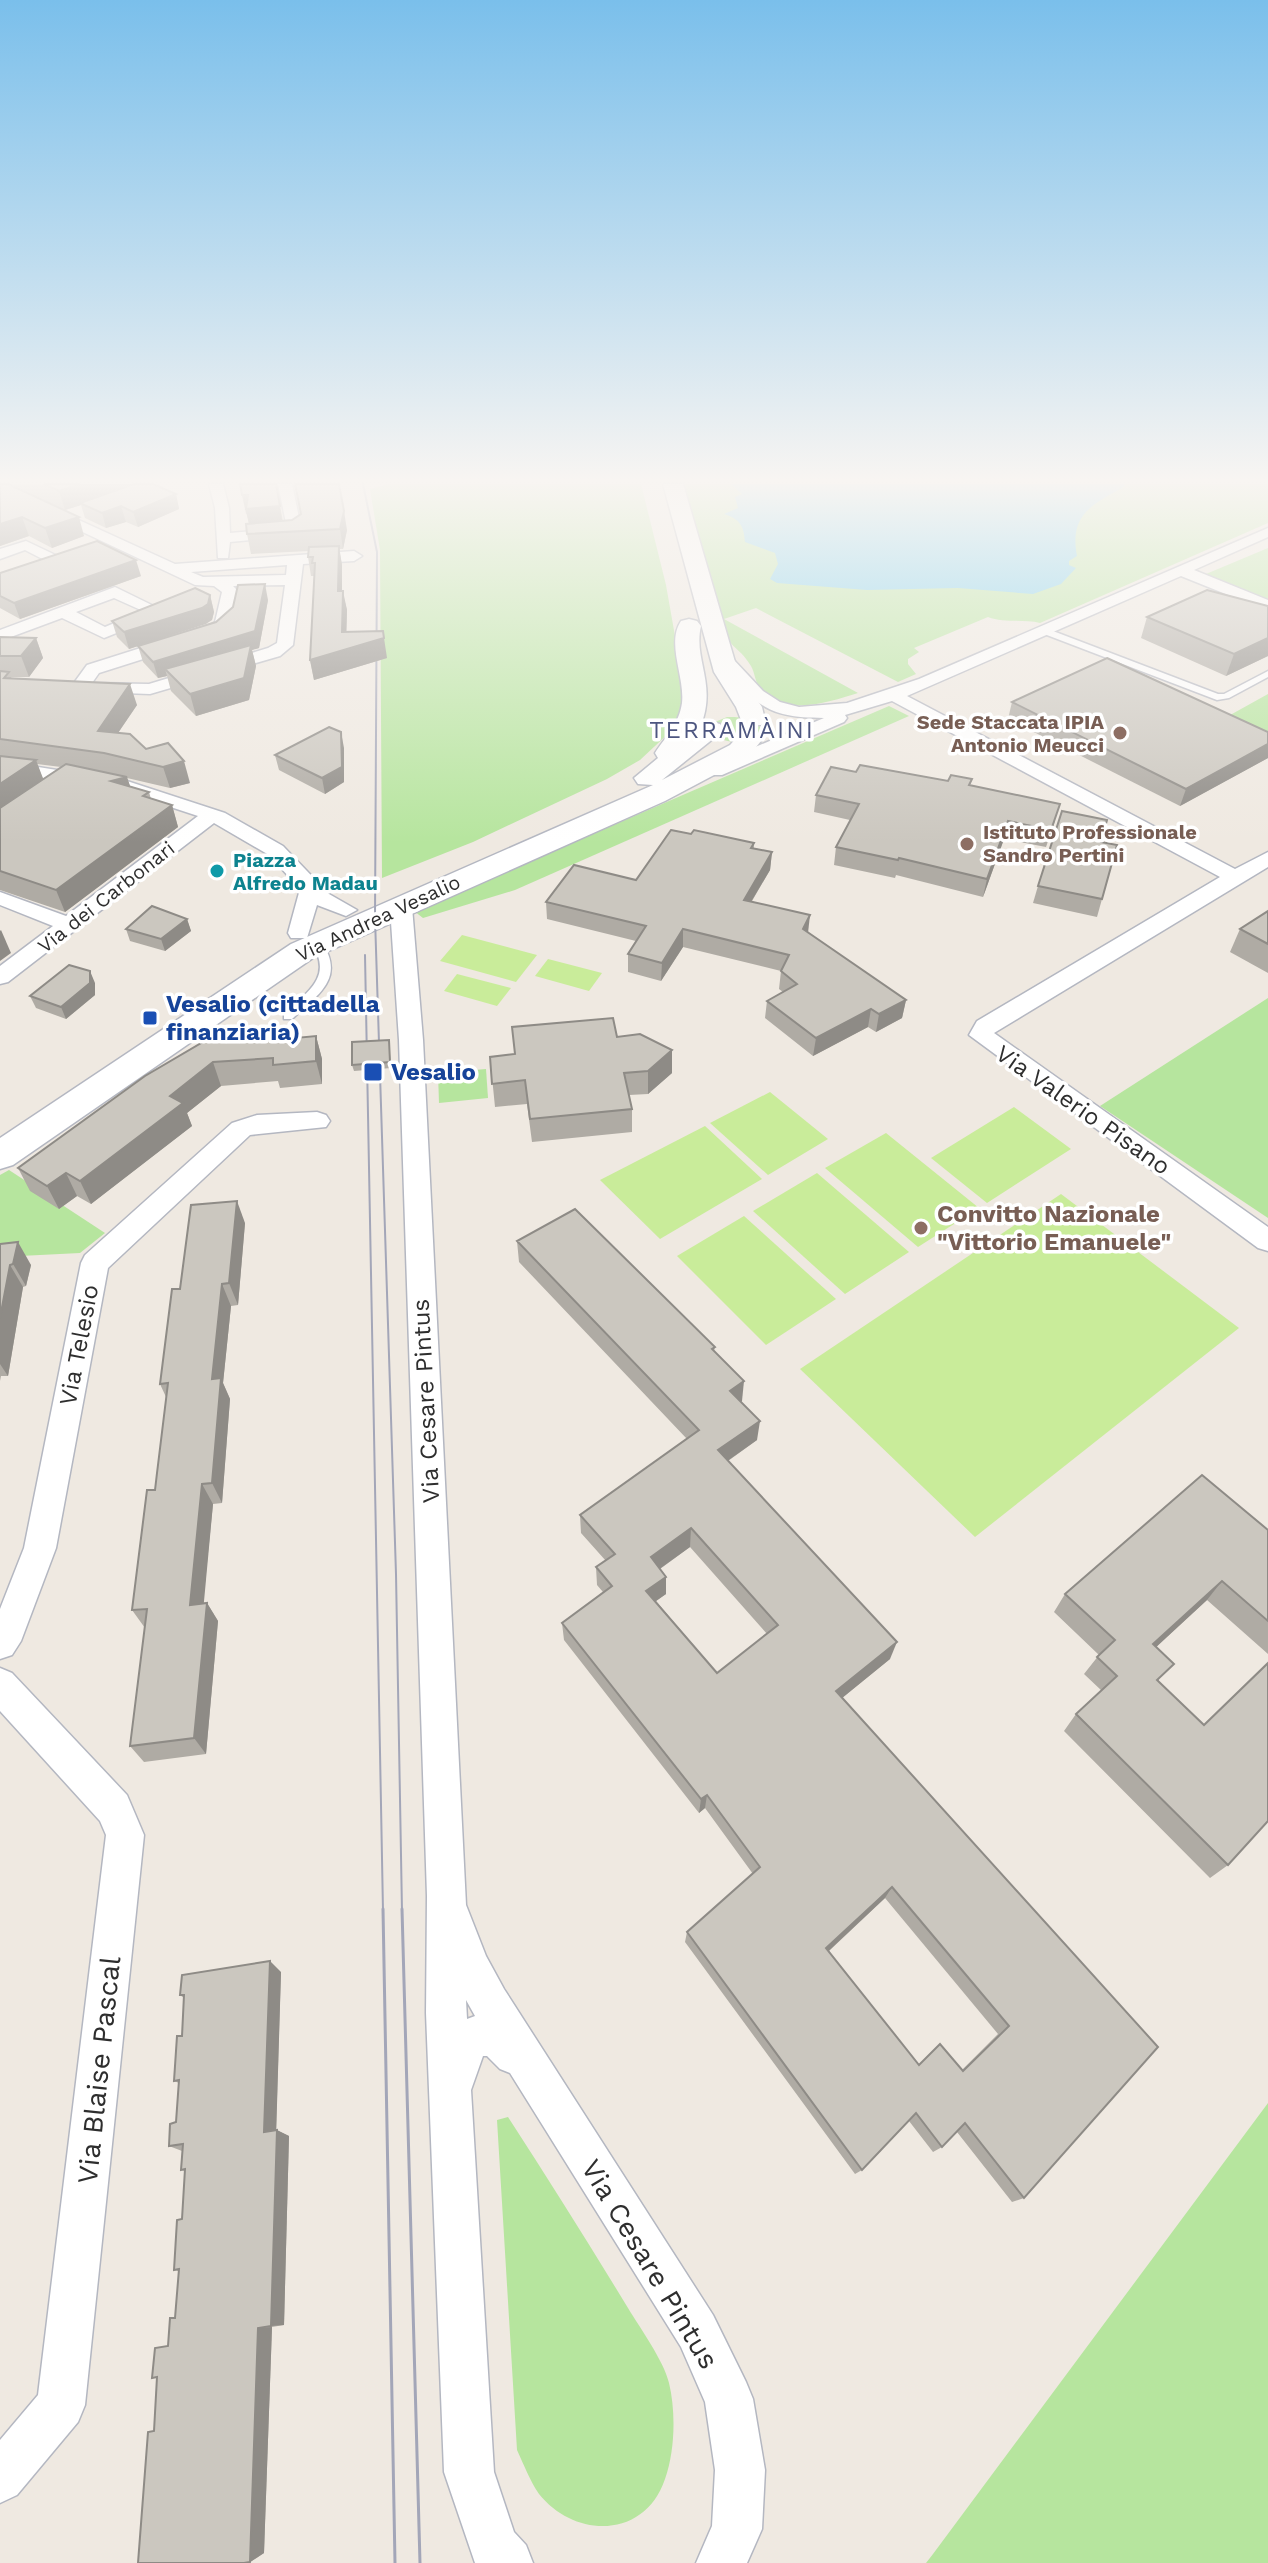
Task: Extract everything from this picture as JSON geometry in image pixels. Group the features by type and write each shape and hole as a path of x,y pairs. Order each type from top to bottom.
{"main road":[{"path":"707,604 726,672 749,707 753,730"},
{"path":"687,618 696,634 713,698 707,720 735,717 753,730"},
{"name":"Via Andrea Vesalio","path":"0,1131 308,938 346,910 627,790 651,776 707,720"},
{"name":"Via Andrea Vesalio","path":"0,1156 273,969 308,938 401,907 655,795 739,751 753,730"}],"street":[{"path":"0,636 85,604"},
{"path":"63,612 104,633 162,609 147,604"},
{"path":"227,604 223,624 213,631 93,669 74,687 150,689 274,652 285,645 291,604"},
{"name":"Via Andrea Vesalio","path":"753,730 810,713 859,706 1103,604"},
{"name":"Via Andrea Vesalio","path":"723,659 755,695 782,708 810,713"},
{"path":"891,694 1235,877"},
{"name":"Via Andrea Vesalio","path":"655,795 669,792 857,710 859,706"},
{"path":"753,730 792,737"},
{"path":"0,767 72,774 177,802 211,816 245,831 279,852 310,890 332,908 346,910"},
{"path":"50,790 72,774"},
{"name":"Via dei Carbonari","path":"0,977 211,816"},
{"name":"Via Valerio Pisano","path":"1268,858 985,1026 981,1035 1268,1241"},
{"path":"308,938 310,890"},
{"path":"0,898 71,925"},
{"name":"Via Cesare Pintus","path":"401,907 411,1040 446,1896 446,2013 469,2472 494,2548 508,2563"},
{"name":"Via Telesio","path":"0,1643 9,1630 40,1548 95,1263 241,1129 257,1124 317,1121"},
{"name":"Via Blaise Pascal","path":"0,1685 114,1808 125,1835 61,2405 0,2478"},
{"name":"Via Cesare Pintus","path":"446,1896 470,1967 529,2069 697,2331 729,2399 740,2470 737,2529 721,2563"},
{"name":"Via Cesare Pintus","path":"452,2114 457,2072 468,2039 491,2034 505,2042 529,2069"}],"lane":[{"path":"1042,630 1217,697 1226,696 1268,674"},
{"path":"288,1016 316,989 328,969 328,955 308,938"}],"green space":[{"path":"380,604 669,604 684,687 684,705 670,732 640,760 607,779 473,842 382,878"},
{"path":"718,604 1084,604 1040,623 988,617 914,648 919,652 908,659 908,664 916,674 898,682 756,608 724,619 858,693 807,705 781,703 760,688 751,666 727,636"},
{"path":"1268,694 1268,749 1214,724"},
{"path":"889,706 909,716 515,890 423,918 414,911"},
{"path":"727,717 750,720 762,729 755,739 737,742 720,738 711,730 715,722"},
{"path":"462,935 537,955 516,982 440,961"},
{"path":"548,959 602,973 589,991 535,976"},
{"path":"457,974 511,988 497,1006 444,991"},
{"path":"1268,998 1268,1218 1100,1106"},
{"path":"486,1069 488,1098 439,1103 438,1073"},
{"path":"770,1092 828,1139 768,1175 710,1123"},
{"path":"1014,1107 1071,1149 987,1203 931,1158"},
{"path":"705,1126 762,1179 660,1239 600,1180"},
{"path":"886,1133 979,1208 918,1247 825,1168"},
{"path":"9,1170 105,1233 80,1253 0,1257 0,1175"},
{"path":"817,1173 909,1252 845,1294 753,1211"},
{"path":"1061,1194 1239,1328 975,1537 800,1369"},
{"path":"744,1216 836,1299 766,1345 677,1256"},
{"path":"1268,2103 1268,2563 926,2563 933,2554"},
{"path":"508,2117 651,2345 669,2383 673,2431 665,2479 655,2499 642,2513 626,2522 608,2526 589,2525 554,2509 539,2494 517,2450 497,2120"}],"building":[{"path":"156,604 208,604 124,632 112,621"},
{"path":"234,604 261,604 255,631 153,662 138,646 216,622"},
{"path":"313,604 343,604 342,632 383,631 384,638 310,660"},
{"path":"1177,604 1259,604 1268,606 1268,638 1234,654 1147,617"},
{"path":"0,637 36,638 21,656 0,656"},
{"path":"251,645 244,678 190,694 165,669"},
{"path":"1107,658 1268,732 1268,744 1186,789 1012,702"},
{"path":"0,671 9,672 4,678 130,684 98,731 130,734 146,749 168,743 184,761 163,767 104,753 0,739"},
{"path":"329,727 341,732 342,767 322,778 275,755"},
{"path":"0,756 36,760 0,784"},
{"path":"66,764 127,777 111,781 149,792 143,796 172,805 56,890 0,871 0,808"},
{"path":"860,765 948,781 951,775 972,779 969,785 1060,804 1051,830 1008,821 987,879 836,847 859,804 816,795 831,767 856,772"},
{"path":"1062,811 1107,820 1101,842 1117,845 1102,899 1038,886"},
{"path":"671,830 691,834 694,830 754,843 751,848 772,852 744,900 810,915 803,929 906,1000 879,1014 871,1009 816,1038 767,1001 797,984 781,971 789,955 683,929 662,963 628,954 646,926 546,902 574,865 636,880"},
{"path":"152,906 187,919 161,939 126,929"},
{"path":"1268,911 1268,944 1240,929"},
{"path":"69,965 90,971 90,983 61,1007 30,996"},
{"path":"613,1018 617,1037 640,1034 672,1050 648,1071 624,1073 632,1109 530,1119 525,1080 492,1084 490,1057 515,1054 512,1027"},
{"path":"276,1031 275,1040 316,1036 316,1061 273,1065 273,1058 213,1062 170,1096 183,1103 80,1181 66,1173 47,1186 18,1168 145,1076 203,1042"},
{"path":"389,1040 390,1062 352,1065 352,1042"},
{"path":"237,1201 229,1283 222,1284 212,1379 221,1378 212,1483 202,1484 190,1605 207,1603 194,1738 130,1746 147,1609 132,1610 147,1490 155,1490 168,1383 160,1384 172,1289 180,1289 191,1205"},
{"path":"575,1209 715,1347 712,1349 744,1381 730,1391 760,1421 718,1450 897,1642 836,1691 1158,2047 1024,2198 965,2123 942,2147 916,2113 862,2170 687,1932 760,1867 707,1795 701,1799 562,1623 612,1586 596,1567 615,1554 580,1515 699,1430 517,1241","holes":["691,1528 778,1625 717,1673 646,1591 666,1577 651,1557","892,1887 1009,2026 963,2071 940,2044 919,2065 826,1948"]},
{"path":"18,1242 13,1264 10,1265 0,1318 0,1244"},
{"path":"1202,1475 1268,1530 1268,1621 1222,1581 1153,1644 1174,1664 1157,1680 1204,1725 1268,1663 1268,1821 1228,1865 1076,1714 1117,1676 1097,1657 1115,1640 1065,1594"},
{"path":"270,1961 264,2132 277,2130 271,2326 258,2328 250,2562 138,2563 148,2432 154,2431 157,2377 152,2378 155,2348 168,2346 170,2318 175,2318 179,2269 174,2270 177,2220 182,2219 183,2144 169,2146 170,2124 176,2122 179,2080 174,2081 177,2036 182,2036 182,1975"}],"tram line":[{"path":"377,604 375,918 396,1574 402,1911"},
{"path":"365,955 383,1911"},
{"path":"383,1909 395,2563"},
{"path":"402,1909 420,2563"}],"place":[{"name":"Sede Staccata IPIA Antonio Meucci","path":"1120,733"},
{"name":"Istituto Professionale Sandro Pertini","path":"967,844"},
{"name":"Piazza Alfredo Madau","path":"217,871"},
{"name":"Vesalio (cittadella finanziaria)","path":"150,1018"},
{"name":"Vesalio","path":"373,1072"},
{"name":"Convitto Nazionale \"Vittorio Emanuele\"","path":"921,1228"}],"district":[{"name":"TERRAMÀINI","path":"732,730"}]}
